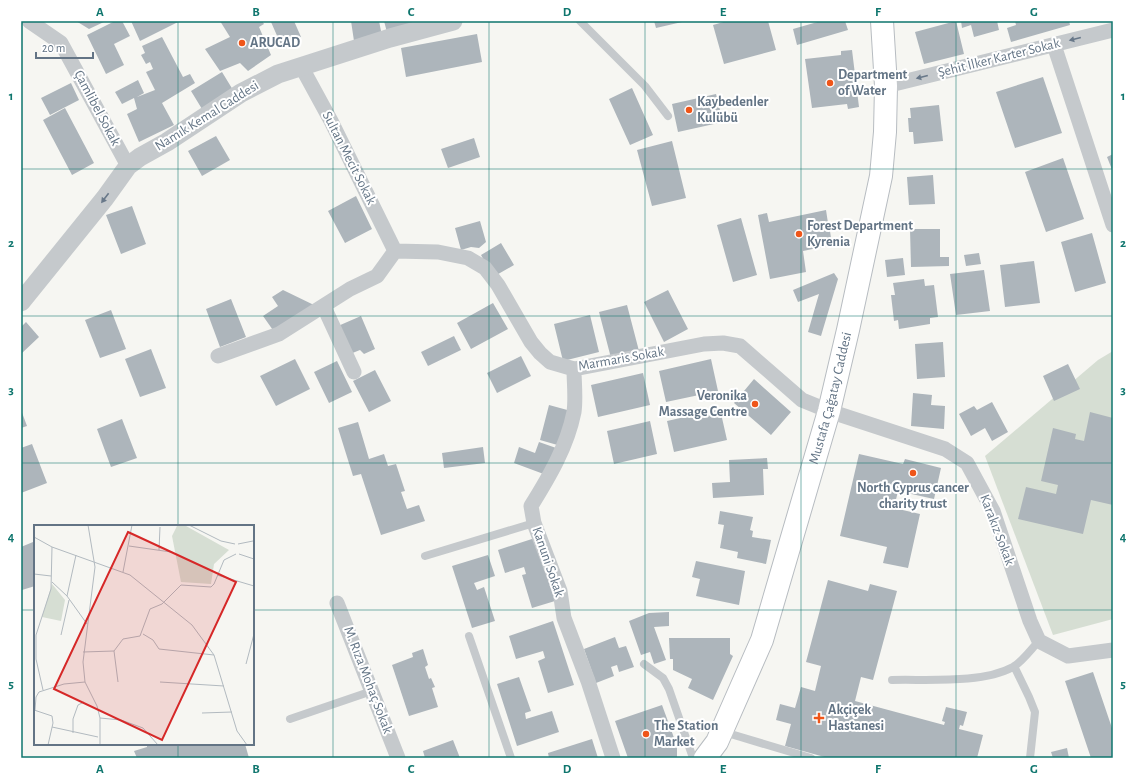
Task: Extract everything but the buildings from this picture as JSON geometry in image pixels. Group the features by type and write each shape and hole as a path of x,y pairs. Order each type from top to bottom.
{"main road":[{"name":"Mustafa Çağatay Caddesi","path":"705,758 716,742 762,640 829,411 881,176 885,132 886,86 882,21"}],"street":[{"name":"Çamlibel Sokak","path":"29,21 61,44 128,166"},
{"name":"Namık Kemal Caddesi","path":"21,302 105,198 128,166 140,157 167,142 241,93 278,74 390,38 453,21"},
{"name":"Şehit İlker Karter Sokak","path":"886,86 1113,30"},
{"path":"1054,45 1113,225"},
{"name":"Sultan Mecit Sokak","path":"301,66 331,121 395,250"},
{"path":"218,356 279,334 324,307 350,289 377,276 395,250"},
{"name":"Marmaris Sokak","path":"395,250 438,252 468,258 485,268 498,285 531,342 550,362 574,369 704,344 723,343 740,346 802,400 829,411"},
{"path":"324,307 354,372"},
{"name":"Kanuni Sokak","path":"574,369 574,411 564,446 552,473 531,506 534,523 560,591 564,618 588,681 613,758"},
{"name":"Karakız Sokak","path":"829,411 945,449 967,463 993,511 1030,621 1039,641"},
{"name":"M. Rıza Mohaç Sokak","path":"338,603 398,758"},
{"path":"1039,641 1068,656 1113,650"}],"lane":[{"path":"580,21 645,86 668,116"},
{"path":"425,556 534,523"},
{"path":"469,636 511,758"},
{"path":"892,680 965,679 989,676 1014,666 1039,641"},
{"path":"644,664 663,678 669,689 693,758"},
{"path":"1014,666 1030,697 1035,712 1030,758"},
{"path":"290,719 372,692"},
{"path":"721,731 811,758"}],"shaded area":[{"path":"1113,351 1113,619 1053,635 985,456 1098,360"}],"place":[{"name":"ARUCAD","path":"242,43"},
{"name":"Department of Water","path":"830,83"},
{"name":"Kaybedenler Kulübü","path":"689,110"},
{"name":"Forest Department Kyrenia","path":"799,234"},
{"name":"Veronika Massage Centre","path":"755,404"},
{"name":"North Cyprus cancer charity trust","path":"913,473"},
{"name":"Akçiçek Hastanesi","path":"819,718"},
{"name":"The Station Market","path":"646,734"}]}
